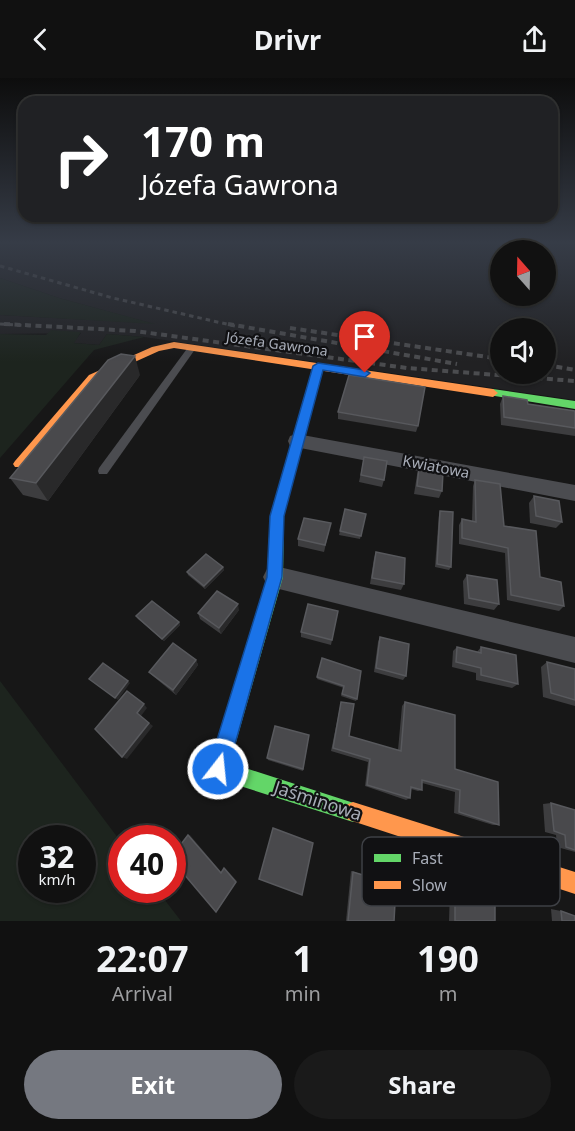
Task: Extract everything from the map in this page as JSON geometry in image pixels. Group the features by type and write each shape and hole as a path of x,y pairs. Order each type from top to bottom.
{"street":[{"name":"Józefa Gawrona","path":"19,464 93,377 156,349 174,345 575,405"},
{"name":"Jaśminowa","path":"318,366 277,516 275,577 218,769 431,837"},
{"name":"Kwiatowa","path":"297,441 575,493"},
{"path":"275,577 575,650"},
{"name":"Jaśminowa","path":"560,878 575,883"}],"lane":[{"path":"103,471 192,348"}],"shaded area":[{"path":"0,283 16,283 59,298 155,324 0,315"},
{"path":"16,283 490,283 490,306 556,306 556,283 575,283 575,400 144,337 107,334 99,345 73,343 81,333 0,334 0,315 150,323 59,298"},
{"path":"51,330 81,332 74,343 99,345 107,334 144,337 94,350 0,458 0,334 46,335"},
{"path":"0,681 108,825 108,903 167,903 181,921 0,921"}],"building":[{"path":"121,354 135,356 36,483 10,478 108,360"},
{"path":"349,375 425,387 418,426 338,412"},
{"path":"503,396 527,400 528,404 575,411 575,428 504,417"},
{"path":"364,457 387,461 384,480 361,475"},
{"path":"419,467 443,472 442,491 417,486"},
{"path":"475,480 500,484 504,526 536,531 540,577 561,582 564,606 511,595 508,548 462,538 462,519 476,522"},
{"path":"534,496 559,501 562,522 536,516"},
{"path":"345,509 366,514 361,536 340,531"},
{"path":"440,511 453,512 451,567 437,564"},
{"path":"304,518 331,523 325,545 298,539"},
{"path":"376,552 405,558 404,584 372,578"},
{"path":"206,554 223,567 204,586 187,572"},
{"path":"467,575 497,580 499,604 469,598"},
{"path":"217,591 238,604 219,628 198,613"},
{"path":"152,601 179,622 162,639 136,616"},
{"path":"308,604 338,611 332,640 301,632"},
{"path":"380,637 409,644 406,676 376,668"},
{"path":"173,643 196,660 173,690 149,672"},
{"path":"457,647 481,653 481,647 516,655 518,684 481,675 481,668 456,662"},
{"path":"322,658 361,671 357,699 342,694 344,686 317,677"},
{"path":"547,662 575,669 575,700 551,693"},
{"path":"103,663 128,681 115,698 89,679"},
{"path":"127,691 144,704 137,713 149,723 122,757 95,729"},
{"path":"341,702 354,704 349,736 401,751 405,702 455,715 455,769 498,782 499,825 459,812 460,790 422,780 422,790 411,787 410,798 367,785 370,759 333,748"},
{"path":"275,726 309,735 303,769 267,758"},
{"path":"551,803 575,810 575,850 566,847 565,835 554,831"},
{"path":"273,828 313,843 302,895 259,879"},
{"path":"188,835 221,873 224,868 236,882 216,912 186,877 186,838"},
{"path":"353,872 362,875 362,906 395,906 394,921 348,921"},
{"path":"455,906 495,906 495,921 455,921"},
{"path":"561,911 575,916 575,921 562,921"}],"railway":[{"path":"61,283 113,298 235,326"},
{"path":"0,324 33,326"},
{"path":"4,324 135,331 407,368 575,381"},
{"path":"228,324 457,364"},
{"path":"290,328 490,357"},
{"path":"556,367 575,370"}],"traffic: fast":[{"path":"318,366 277,516 275,577 218,769 353,812"},
{"path":"493,393 575,405"}],"traffic: slow":[{"path":"19,464 93,377 156,349 174,345 493,393"},
{"path":"353,812 431,837"},
{"path":"560,878 575,883"}],"route":[{"path":"218,769 275,577 277,516 318,366 365,373"}]}
